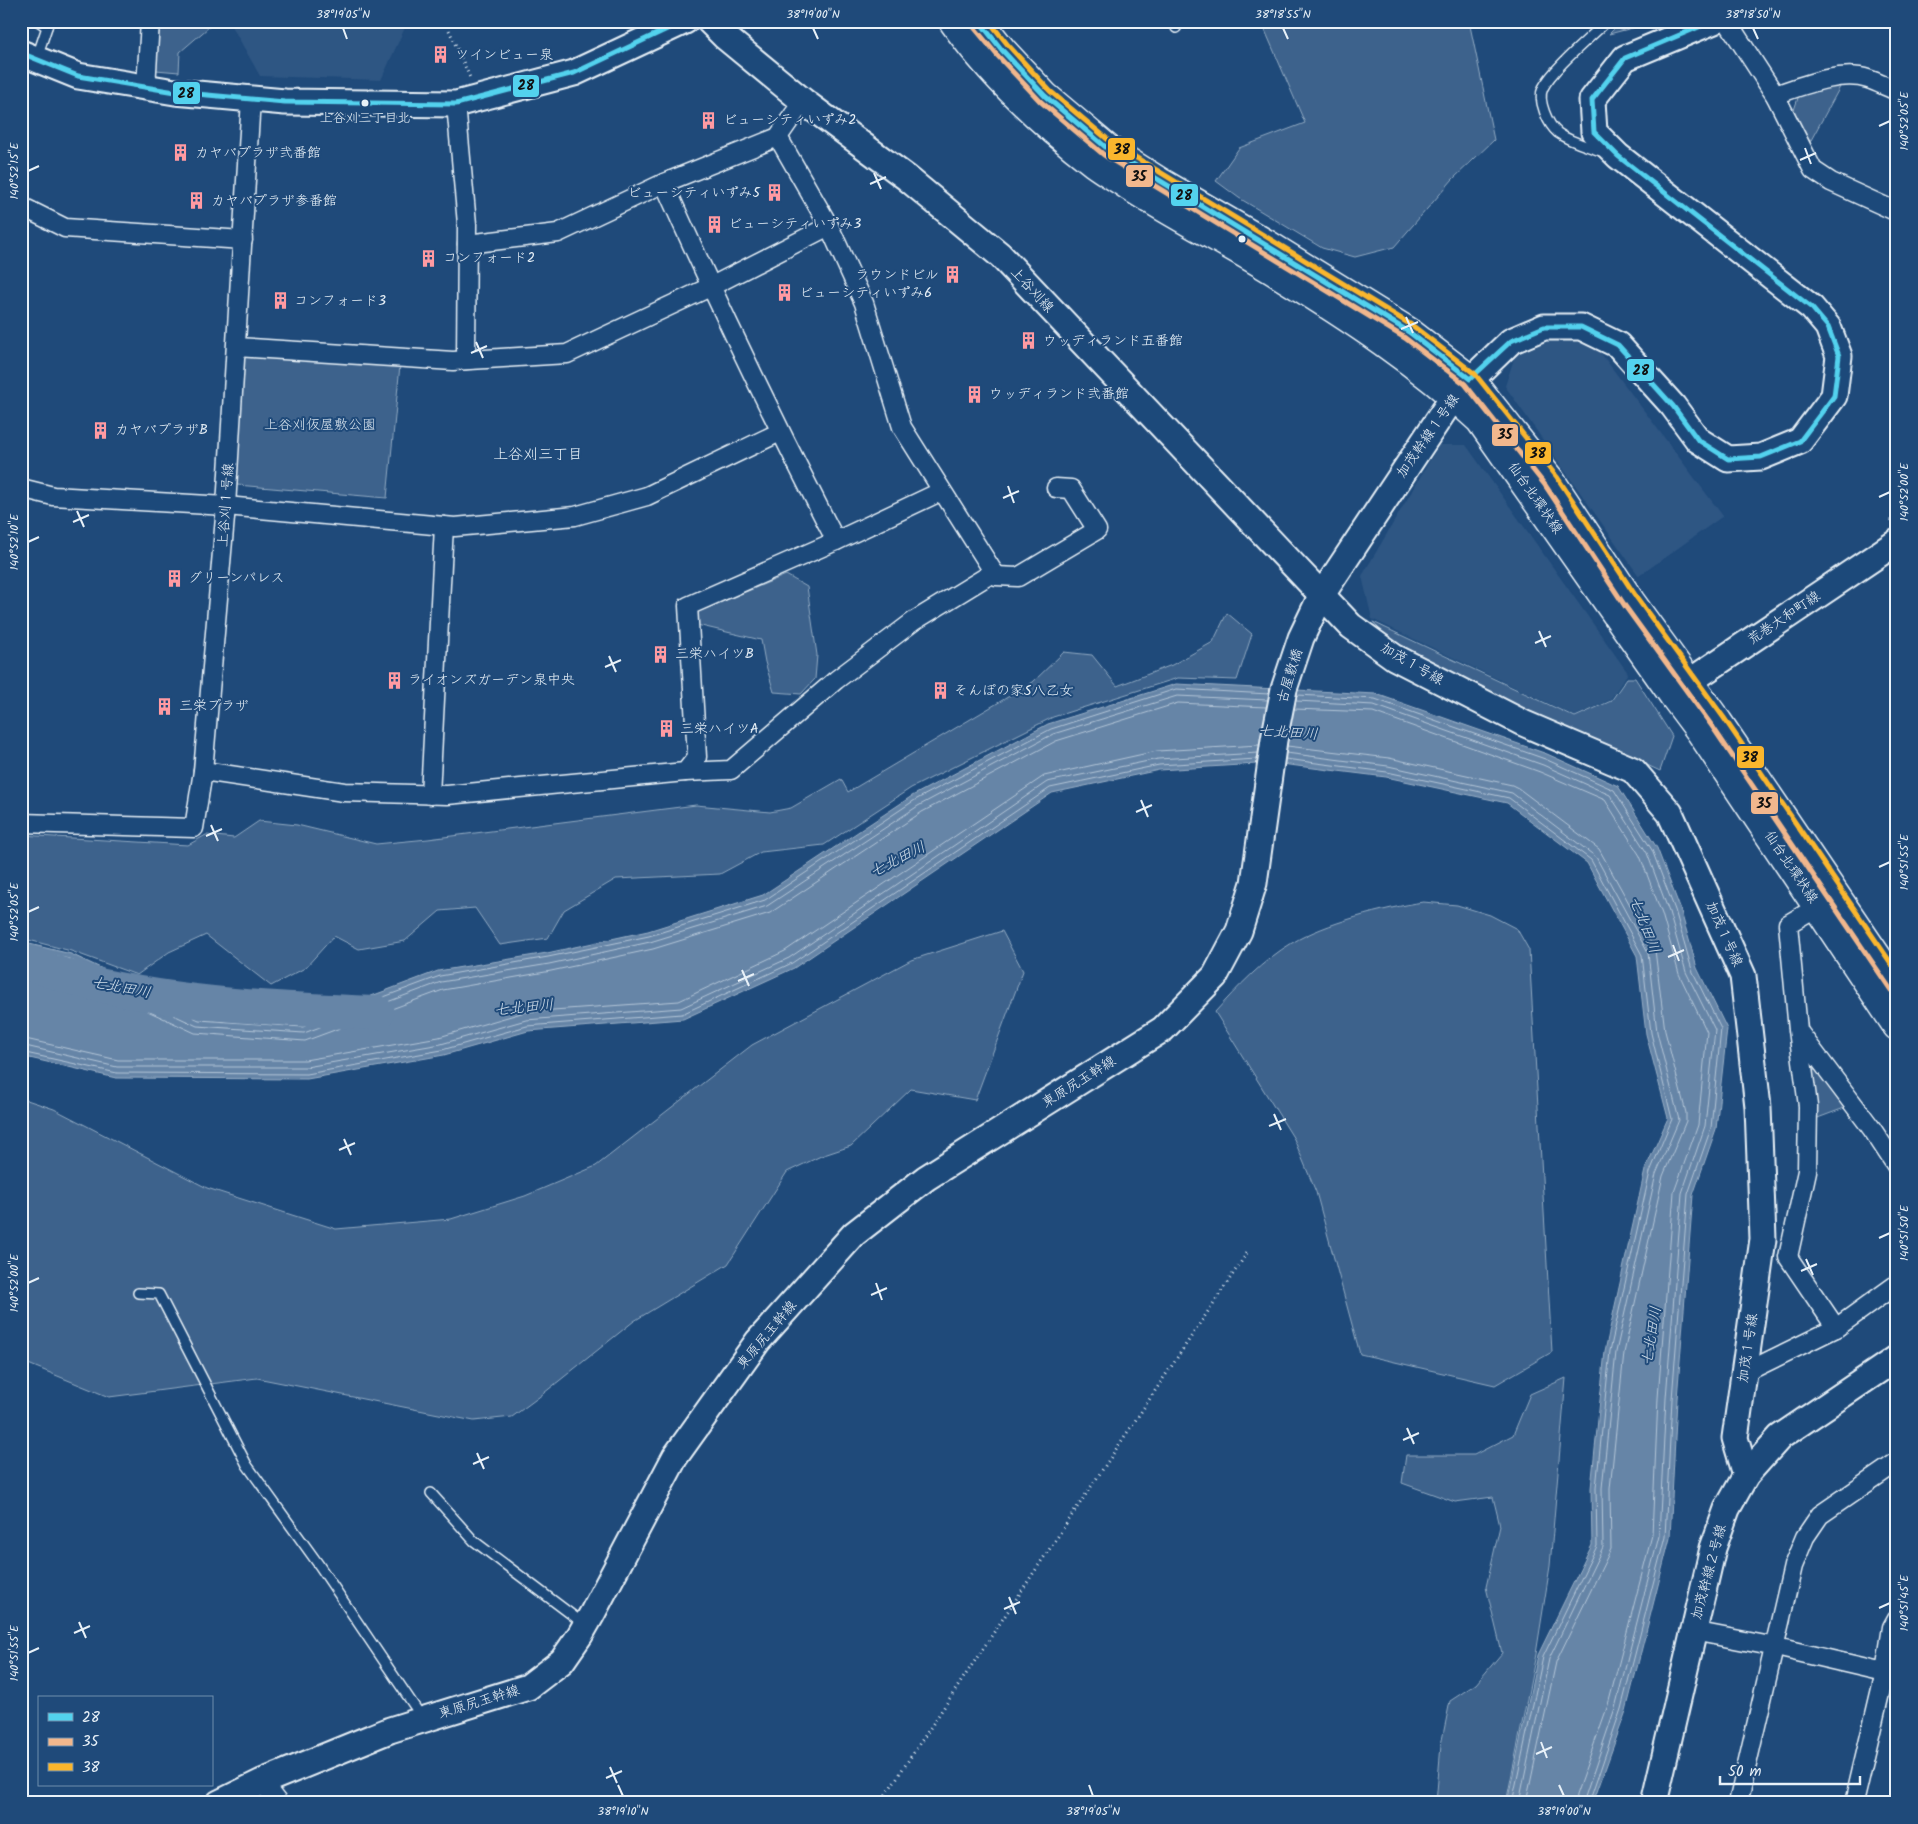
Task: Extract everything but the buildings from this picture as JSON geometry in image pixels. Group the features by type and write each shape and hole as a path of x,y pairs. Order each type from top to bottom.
{"main road":[{"name":"仙台北環状線","path":"953,21 970,43 1027,106 1095,164 1144,196 1278,274 1401,353 1462,387"},
{"name":"仙台北環状線","path":"979,21 1002,50 1046,96 1108,149 1410,332 1550,481 1631,602 1681,689 1700,731 1897,1026"},
{"name":"仙台北環状線","path":"1681,689 1897,986"}],"street":[{"path":"146,87 150,21"},
{"path":"27,60 78,76 146,87 251,99 286,102 456,104 574,73 685,21"},
{"name":"上谷刈線","path":"709,21 724,36 804,101 907,178 1000,255 1321,596"},
{"name":"加茂幹線１号線","path":"1302,638 1321,596 1462,387 1511,341 1544,327 1581,326 1618,345 1673,406 1698,440 1728,459 1761,457 1800,442 1834,396 1839,356 1828,327 1812,308 1618,156 1594,132 1592,100 1625,58 1714,21"},
{"path":"1727,21 1775,95 1812,170 1830,182 1897,212"},
{"path":"1775,95 1817,82 1843,77 1867,78 1897,91"},
{"name":"上谷刈１号線","path":"21,823 194,828 203,771 226,506 251,99"},
{"path":"467,244 558,233 664,183 778,137 804,101"},
{"path":"456,104 467,244 466,360"},
{"path":"778,137 829,226 864,303 902,427 996,576 1018,578 1097,530 1072,489 1056,488"},
{"path":"664,183 710,287 780,432 836,540"},
{"path":"21,206 65,228 243,240"},
{"path":"237,347 453,361 568,354 710,287 829,226"},
{"path":"21,488 53,496 226,506 455,527 575,516 647,496 780,432"},
{"path":"685,772 697,757 688,606 942,491"},
{"path":"430,795 444,526"},
{"name":"荒巻大和町線","path":"1681,689 1897,542"},
{"path":"203,771 344,792 447,795 685,772 731,770 836,680 914,621 994,572"},
{"name":"加茂１号線","path":"1321,596 1351,626 1394,657 1523,724 1633,770 1670,813 1743,976 1758,1107 1763,1239 1735,1438 1746,1474"},
{"name":"古屋敷橋","path":"1266,804 1274,740 1284,689 1302,638"},
{"name":"東原尻玉幹線","path":"218,1803 262,1782 390,1730 528,1686 562,1661 586,1626 675,1457 758,1341 854,1234 926,1178 1163,1029 1215,976 1239,931 1254,883 1266,804"},
{"path":"1817,907 1788,924 1798,1030 1808,1106 1807,1171 1788,1256 1836,1328"},
{"path":"1798,1030 1872,1128 1897,1167"},
{"path":"1744,1373 1836,1328 1897,1284"},
{"name":"加茂幹線２号線","path":"1654,1803 1712,1548 1727,1509 1746,1474 1780,1437 1897,1358"},
{"path":"1738,1803 1776,1647 1793,1566 1805,1537 1820,1515 1897,1462"},
{"path":"1854,1803 1891,1674 1892,1627 1897,1618"},
{"path":"1693,1630 1891,1674"},
{"path":"262,1782 278,1803"}],"lane":[{"path":"27,60 48,24 38,21"},
{"path":"1607,21 1553,73 1542,90 1543,112 1557,132 1575,142 1618,156"},
{"path":"138,1293 159,1294 247,1465 319,1565 424,1719"},
{"path":"431,1493 474,1541 586,1626"}],"path":[{"path":"444,21 472,84"},
{"path":"880,1803 1247,1253"}],"shaded area":[{"path":"229,21 408,21 381,80 260,76"},
{"path":"1549,331 1591,340 1723,516 1639,576 1505,386 1517,350"},
{"path":"1439,445 1466,445 1628,673 1610,700 1575,716 1372,619 1362,576"}],"green space":[{"path":"160,21 216,21 180,52 179,72 156,70"},
{"path":"1261,21 1469,21 1494,140 1453,179 1394,247 1355,257 1322,248 1239,198 1216,181 1239,148 1305,123"},
{"path":"1622,21 1660,21 1609,34"},
{"path":"1831,84 1840,87 1810,142 1794,110 1799,95"},
{"name":"上谷刈仮屋敷公園","path":"243,355 400,365 387,498 237,485"},
{"path":"786,575 807,587 817,655 815,679 801,694 774,692 761,640 697,625 698,612"},
{"path":"1227,613 1252,634 1237,680 1178,678 1053,717 911,788 824,845 761,852 720,874 616,879 564,910 548,938 500,945 475,908 440,911 405,941 359,949 334,936 305,968 271,986 206,935 169,952 137,975 71,951 21,938 21,835 188,845 206,835 234,838 259,821 297,825 376,844 696,805 770,812 791,808 841,779 848,792 1033,682 1064,652 1092,655 1117,686 1172,665 1213,642"},
{"path":"1373,622 1575,717 1611,701 1627,678 1635,678 1672,736 1660,771 1632,758 1529,718 1399,652"},
{"path":"1423,902 1457,905 1490,915 1517,929 1529,950 1552,1352 1495,1385 1360,1354 1316,1192 1294,1139 1215,1012 1261,966 1292,943 1321,929 1356,917"},
{"path":"1002,931 1023,971 975,1100 911,1089 851,1146 821,1156 787,1172 728,1264 634,1321 512,1417 474,1421 257,1378 109,1397 21,1361 21,1098 54,1109 207,1188 336,1229 451,1219 525,1196 596,1166 752,1045 911,960"},
{"path":"1820,1068 1847,1107 1815,1119 1810,1072"},
{"path":"1566,1378 1550,1566 1536,1654 1506,1803 1436,1803 1441,1745 1450,1701 1476,1684 1502,1653 1486,1587 1500,1526 1493,1497 1455,1502 1402,1483 1406,1455 1474,1455 1513,1435 1530,1394"}],"water":[{"path":"1176,684 1376,694 1547,754 1618,786 1657,848 1680,908 1697,968 1727,1029 1716,1129 1693,1195 1677,1399 1670,1538 1626,1711 1593,1803 1507,1803 1538,1655 1592,1545 1591,1488 1605,1351 1645,1170 1668,1118 1646,1034 1637,956 1587,863 1507,803 1386,777 1273,763 1159,770 1052,793 794,968 683,1019 528,1031 444,1055 307,1079 116,1078 21,1056 21,942 71,954 200,1015 302,1022 438,971 547,953 648,931 763,895 912,796 1048,724"}],"waterway":[{"name":"七北田川","path":"21,961 86,982 158,996 231,1005 377,1013"}],"transit line":[{"name":"28","path":"21,53 78,76 175,92 285,102 456,104 574,73 684,21"},
{"name":"28","path":"979,21 1002,50 1045,96 1108,149 1409,332 1470,379 1511,341 1544,327 1581,327 1618,345 1673,406 1698,440 1728,459 1761,457 1800,441 1834,396 1839,356 1828,327 1812,308 1618,156 1594,132 1592,100 1625,58 1713,21"},
{"name":"38","path":"989,21 1050,91 1112,143 1413,326 1475,374 1557,477 1637,598 1724,718 1897,972"},
{"name":"35","path":"973,26 1040,101 1104,155 1405,338 1465,384 1545,485 1625,606 1712,726 1891,990"}],"place":[{"name":"ツインビュー泉","path":"441,55"},
{"name":"上谷刈三丁目北","path":"365,103"},
{"name":"ビューシティいずみ2","path":"709,120"},
{"name":"カヤバプラザ弐番館","path":"181,153"},
{"name":"ビューシティいずみ5","path":"774,193"},
{"name":"カヤバプラザ参番館","path":"197,201"},
{"name":"ビューシティいずみ3","path":"714,224"},
{"name":"コンフォード2","path":"429,258"},
{"name":"ラウンドビル","path":"953,275"},
{"name":"ビューシティいずみ6","path":"785,293"},
{"name":"コンフォード3","path":"280,301"},
{"name":"ウッディランド五番館","path":"1029,341"},
{"name":"ウッディランド弐番館","path":"975,394"},
{"name":"カヤバプラザB","path":"101,430"},
{"name":"グリーンパレス","path":"174,578"},
{"name":"三栄ハイツB","path":"661,654"},
{"name":"ライオンズガーデン泉中央","path":"394,680"},
{"name":"そんぽの家S八乙女","path":"940,691"},
{"name":"三栄プラザ","path":"165,706"},
{"name":"三栄ハイツA","path":"666,729"}],"district":[{"name":"上谷刈三丁目","path":"538,455"}]}
